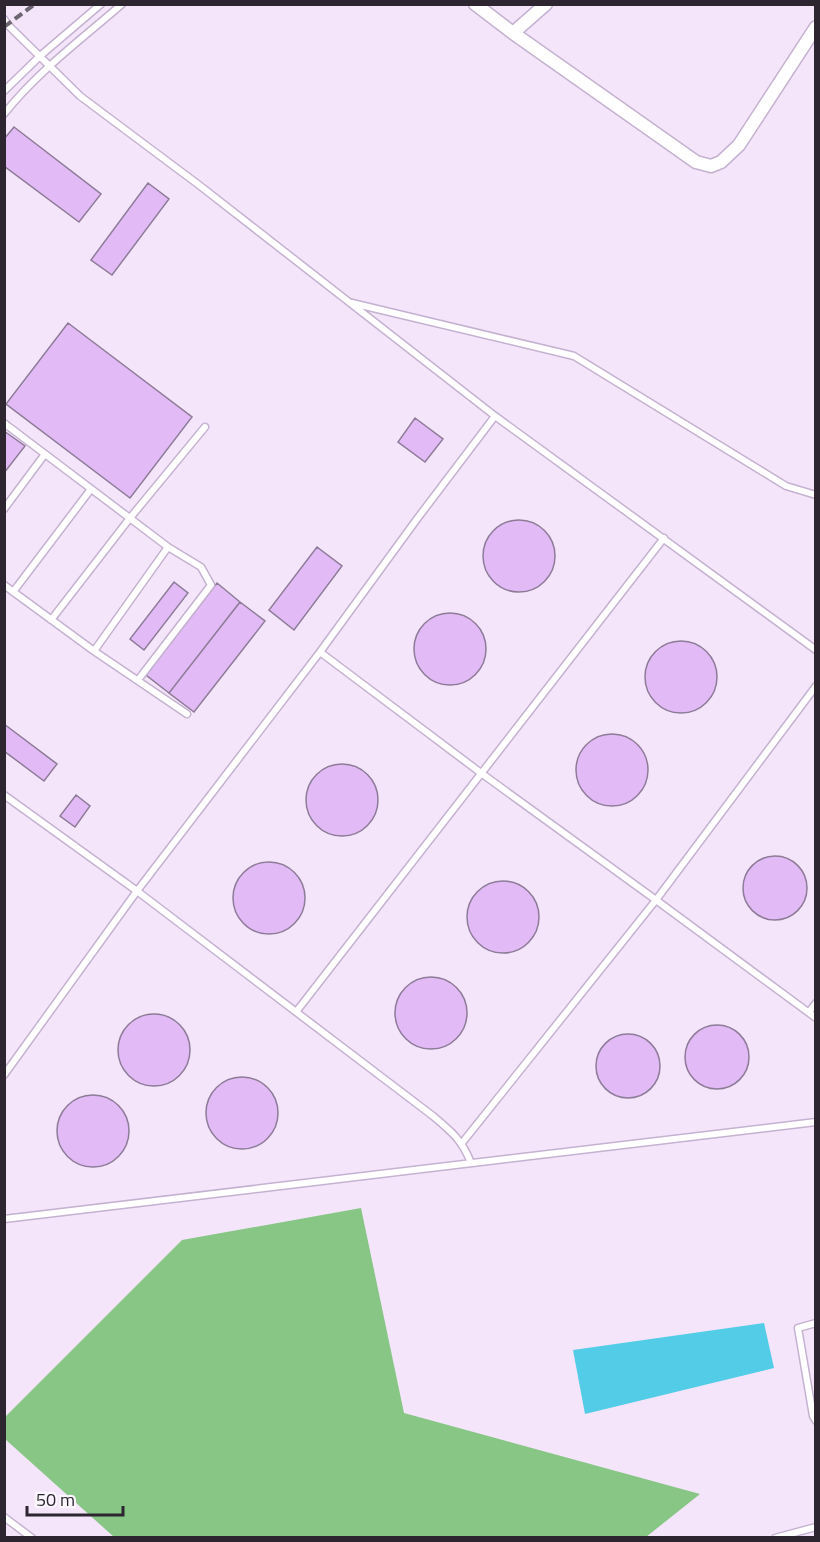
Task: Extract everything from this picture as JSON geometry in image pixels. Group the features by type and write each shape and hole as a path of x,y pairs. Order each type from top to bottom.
{"street":[{"path":"475,4 696,162 711,166 721,162 739,145 816,27"},
{"path":"513,33 546,4"}],"lane":[{"path":"4,91 40,56 101,4"},
{"path":"4,114 50,66 122,4"},
{"path":"4,19 80,96 199,185 495,416 816,650"},
{"path":"349,302 574,357 786,486 816,495"},
{"path":"4,1075 137,891 320,652 495,416"},
{"path":"4,423 168,548 201,567 211,585 138,680"},
{"path":"51,620 129,518 205,427"},
{"path":"4,509 45,454"},
{"path":"13,592 91,489"},
{"path":"296,1012 664,538"},
{"path":"94,651 168,548"},
{"path":"4,585 94,651 187,714"},
{"path":"320,652 481,774 816,1018"},
{"path":"462,1143 656,900 816,686"},
{"path":"4,795 137,891 433,1116 462,1143 471,1163"},
{"path":"809,1012 816,1003"},
{"path":"4,1219 816,1122"},
{"path":"816,1323 798,1328 813,1416 816,1421"},
{"path":"4,1517 33,1538"},
{"path":"775,1538 816,1527"}],"shaded area":[{"path":"5,5 815,5 815,1537 5,1537"}],"green space":[{"path":"361,1208 404,1413 700,1494 646,1537 114,1537 5,1439 5,1417 182,1240"}],"water":[{"path":"764,1323 774,1368 585,1414 573,1350"}],"building":[{"path":"14,127 101,194 79,222 4,166 4,139"},
{"path":"148,183 169,199 112,275 91,260"},
{"path":"68,323 192,417 130,498 6,404"},
{"path":"415,418 443,439 425,462 398,442"},
{"path":"4,431 25,446 4,473"},
{"path":"519,520 539,526 549,536 555,556 549,576 539,586 519,592 499,586 489,576 483,556 489,536 499,526"},
{"path":"317,547 342,566 294,630 269,610"},
{"path":"174,582 188,593 144,650 130,639"},
{"path":"217,583 240,602 169,693 146,675"},
{"path":"240,602 265,621 194,712 169,693"},
{"path":"450,613 470,619 480,629 486,649 480,669 470,679 450,685 430,679 420,669 414,649 420,629 430,619"},
{"path":"681,641 701,647 711,657 717,677 711,697 701,707 681,713 661,707 651,697 645,677 651,657 661,647"},
{"path":"4,724 57,764 44,781 4,751"},
{"path":"612,734 632,740 642,750 648,770 642,790 632,800 612,806 592,800 582,790 576,770 582,750 592,740"},
{"path":"342,764 362,770 372,780 378,800 372,820 362,830 342,836 322,830 312,820 306,800 312,780 322,770"},
{"path":"76,795 90,806 75,827 60,816"},
{"path":"769,856 781,856 798,865 805,876 807,888 805,900 798,911 781,920 769,920 757,915 748,906 743,894 743,882 748,870 757,861"},
{"path":"269,862 289,868 299,878 305,898 299,918 289,928 269,934 249,928 239,918 233,898 239,878 249,868"},
{"path":"503,881 523,887 533,897 539,917 533,937 523,947 503,953 483,947 473,937 467,917 473,897 483,887"},
{"path":"431,977 451,983 461,993 467,1013 461,1033 451,1043 431,1049 411,1043 401,1033 395,1013 401,993 411,983"},
{"path":"154,1014 174,1020 184,1030 190,1050 184,1070 174,1080 154,1086 134,1080 124,1070 118,1050 124,1030 134,1020"},
{"path":"711,1025 723,1025 740,1034 747,1045 749,1057 747,1069 740,1080 723,1089 711,1089 699,1084 690,1075 685,1063 685,1051 690,1039 699,1030"},
{"path":"622,1034 634,1034 651,1043 658,1054 660,1066 658,1078 651,1089 634,1098 622,1098 610,1093 601,1084 596,1072 596,1060 601,1048 610,1039"},
{"path":"242,1077 262,1083 272,1093 278,1113 272,1133 262,1143 242,1149 222,1143 212,1133 206,1113 212,1093 222,1083"},
{"path":"93,1095 113,1101 123,1111 129,1131 123,1151 113,1161 93,1167 73,1161 63,1151 57,1131 63,1111 73,1101"}],"railway":[{"path":"4,27 35,4"}]}
